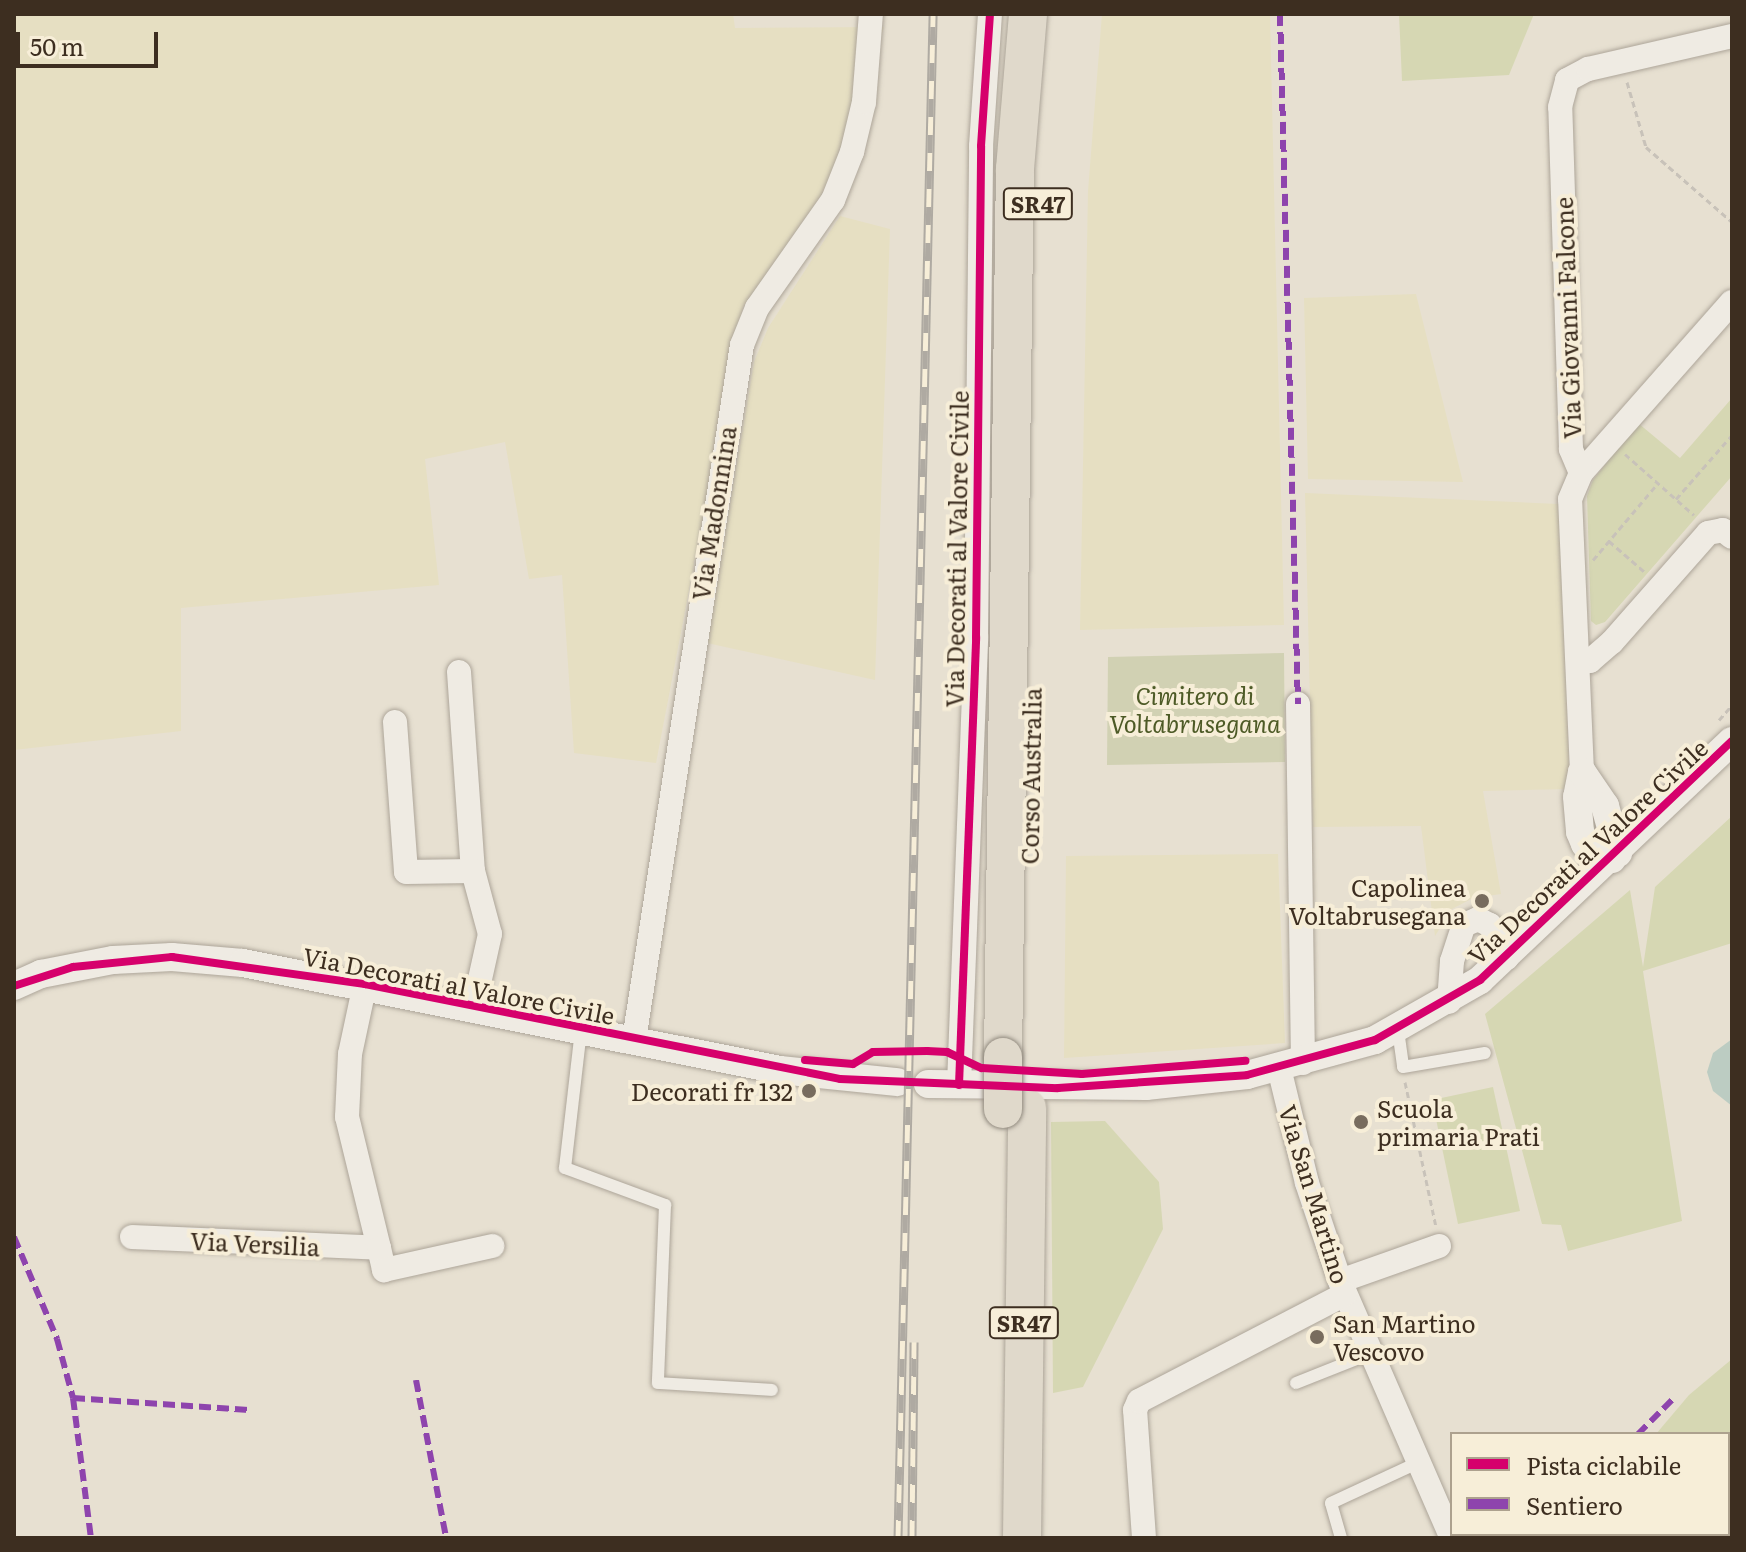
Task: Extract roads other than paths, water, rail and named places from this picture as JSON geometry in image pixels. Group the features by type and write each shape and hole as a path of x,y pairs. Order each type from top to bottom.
{"highway":[{"name":"Corso Australia","path":"1022,1538 1015,1108 1015,169 1028,14"},
{"name":"Corso Australia","path":"1015,1057 1038,173 1052,14"},
{"name":"Corso Australia","path":"998,1538 1015,1108"}],"street":[{"name":"Via Madonnina","path":"634,1040 742,345 757,308 833,200 852,152 864,102 871,14"},
{"name":"Via Decorati al Valore Civile","path":"959,1085 976,638 981,146 990,14"},
{"name":"Via Giovanni Falcone","path":"1582,772 1570,499 1581,473 1571,449 1560,107 1567,80 1588,69 1732,36"},
{"path":"1581,473 1732,302"},
{"path":"1578,662 1600,654 1662,586 1722,535"},
{"name":"Via Decorati al Valore Civile","path":"459,672 473,871 490,934 474,1006"},
{"path":"1291,1065 1298,704"},
{"path":"395,722 406,872 473,871"},
{"name":"Via Decorati al Valore Civile","path":"928,1084 1146,1086 1291,1065 1398,1030 1449,1002 1507,958 1732,741"},
{"name":"Via Decorati al Valore Civile","path":"1582,772 1605,806 1615,856"},
{"name":"Via Decorati al Valore Civile","path":"1582,772 1580,832 1585,844 1615,856"},
{"name":"Via Decorati al Valore Civile","path":"1605,806 1638,814 1663,810"},
{"path":"1577,892 1580,832"},
{"name":"Via Decorati al Valore Civile","path":"1449,1002 1452,961 1464,925 1478,919 1490,925 1507,958"},
{"name":"Via Decorati al Valore Civile","path":"14,986 73,967 172,957 365,984 780,1070 897,1082"},
{"path":"365,984 350,1054 347,1117 384,1270 492,1246"},
{"name":"Via San Martino","path":"1291,1065 1307,1183 1369,1354 1450,1534"},
{"name":"Via Versilia","path":"132,1237 379,1248"},
{"path":"1144,1538 1135,1410 1139,1401 1343,1287 1439,1246"}],"lane":[{"name":"Via Decorati al Valore Civile","path":"581,1030 565,1168 665,1205 658,1383 772,1390"},
{"path":"1398,1030 1403,1067 1485,1053"},
{"path":"1296,1383 1369,1354"},
{"path":"1341,1538 1331,1503 1417,1463"}],"railway":[{"path":"898,1538 933,14"},
{"path":"912,1538 914,1342"}],"place":[{"name":"Capolinea Voltabrusegana","path":"1482,901"},
{"name":"Decorati fr 132","path":"809,1091"},
{"name":"Scuola primaria Prati","path":"1361,1122"},
{"name":"San Martino Vescovo","path":"1317,1337"}],"park label":[{"name":"Cimitero di Voltabrusegana","path":"1195,709"}]}
